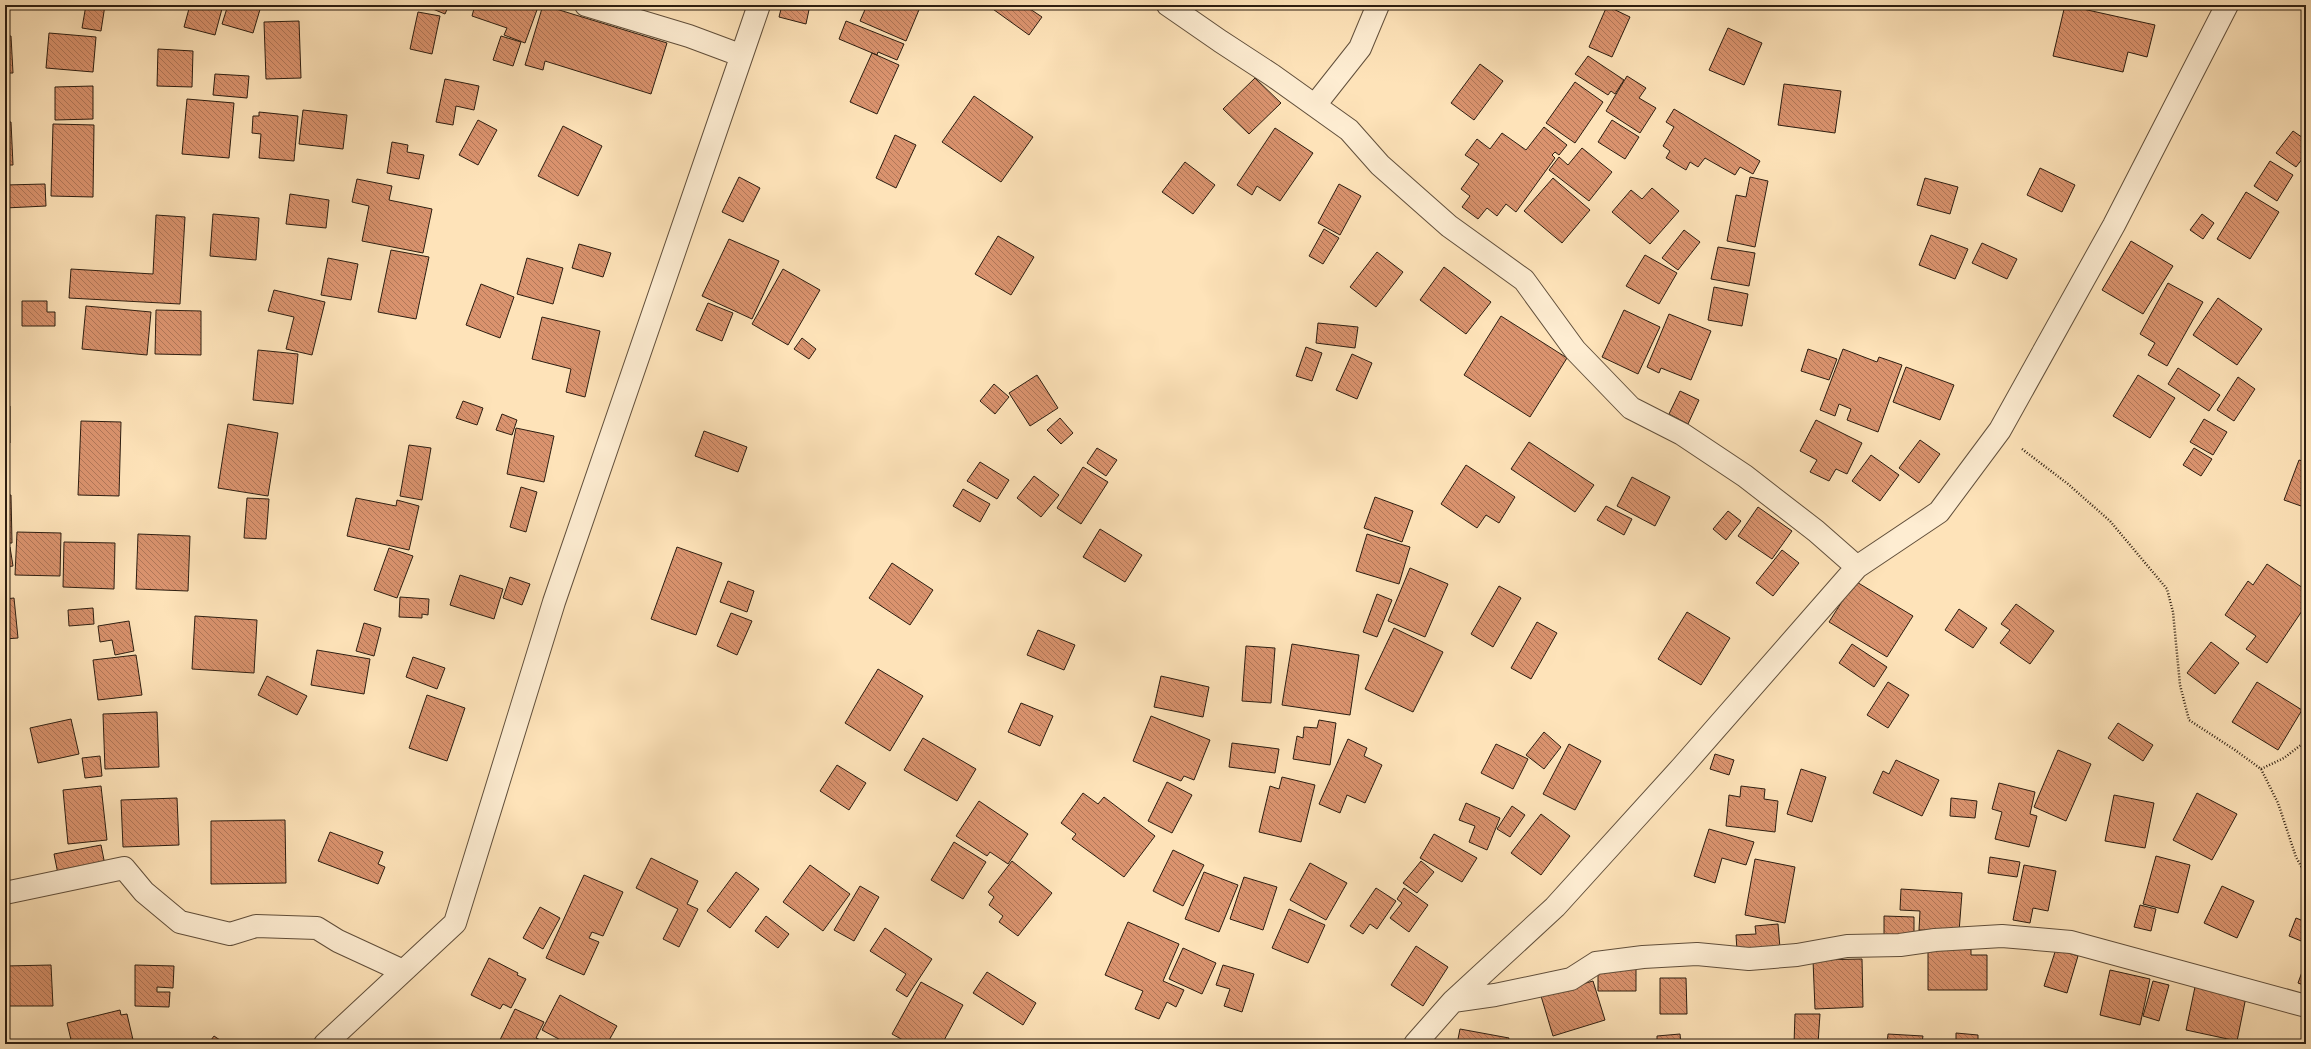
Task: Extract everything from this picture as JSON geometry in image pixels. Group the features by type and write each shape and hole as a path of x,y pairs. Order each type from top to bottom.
{"street":[{"path":"586,5 689,36 740,55"},
{"path":"325,1044 455,923 554,602 740,55 759,5"},
{"path":"1168,5 1315,105 1349,130 1380,165 1449,226 1524,280 1575,350 1631,408 1682,434 1745,476 1816,531 1857,567"},
{"path":"1315,105 1360,48 1378,5"},
{"path":"1415,1044 1454,1001 1555,907 1682,767 1857,567 1939,512 2000,430 2114,225 2227,5"},
{"path":"5,893 124,868 144,892 180,922 230,934 256,926 317,928 338,941 403,971"},
{"path":"1454,1001 1495,995 1571,979 1596,963 1643,957 1697,954 1749,959 1796,955 1847,946 1900,945 1935,940 2002,936 2071,942 2306,1006"}],"path":[{"path":"2000,430 2068,484 2110,521 2167,589 2173,612 2180,685 2189,720 2261,768 2278,803 2296,857 2306,875"},
{"path":"2261,768 2284,758 2306,741"}],"building":[{"path":"86,5 105,5 101,31 82,28"},
{"path":"190,5 223,5 215,35 184,27"},
{"path":"228,5 261,6 253,33 222,24"},
{"path":"423,5 449,5 445,14"},
{"path":"475,5 533,5 538,7 525,43 504,35 507,28 472,16"},
{"path":"543,5 667,43 651,94 545,61 543,70 525,65"},
{"path":"782,5 810,5 806,24 779,17"},
{"path":"867,5 921,5 906,41 860,21"},
{"path":"992,5 1024,5 1042,17 1029,35 990,7"},
{"path":"2065,5 2155,25 2147,57 2128,52 2123,72 2053,56"},
{"path":"2165,5 2175,5 2172,9"},
{"path":"1607,6 1630,17 1612,57 1589,47"},
{"path":"418,12 440,16 432,54 410,49"},
{"path":"299,21 301,78 266,79 264,22"},
{"path":"846,21 904,44 897,60 878,52 877,55 839,39"},
{"path":"1728,28 1762,43 1744,85 1709,70"},
{"path":"49,33 96,37 93,72 46,68"},
{"path":"5,36 11,36 13,73 5,73"},
{"path":"501,36 521,42 513,66 493,60"},
{"path":"158,49 193,51 192,87 157,86"},
{"path":"872,53 899,65 877,114 850,102"},
{"path":"1588,56 1624,80 1615,94 1611,91 1608,95 1575,74"},
{"path":"1480,64 1503,81 1474,120 1451,103"},
{"path":"215,74 249,76 247,98 213,95"},
{"path":"1627,76 1646,88 1639,98 1656,108 1640,133 1606,111"},
{"path":"1255,78 1281,103 1249,134 1223,109"},
{"path":"445,79 479,86 474,110 456,106 453,125 436,122"},
{"path":"1575,82 1603,102 1575,143 1546,123"},
{"path":"1784,84 1841,91 1835,133 1778,125"},
{"path":"93,86 93,119 55,120 55,87"},
{"path":"974,96 1033,137 1001,182 942,142"},
{"path":"187,99 234,103 229,158 182,154"},
{"path":"1674,109 1760,161 1753,174 1740,167 1735,175 1705,158 1698,167 1690,162 1686,170 1666,158 1670,151 1663,146 1674,127 1666,122"},
{"path":"303,110 347,115 343,149 299,144"},
{"path":"259,112 298,116 294,161 259,158 261,134 252,133 253,116 259,116"},
{"path":"478,120 497,130 478,165 459,155"},
{"path":"1612,120 1639,137 1625,159 1598,142"},
{"path":"5,122 11,122 13,165 5,165"},
{"path":"53,124 94,125 93,197 51,196"},
{"path":"563,126 602,146 578,196 538,176"},
{"path":"1544,127 1567,145 1559,155 1555,152 1552,155 1555,158 1516,212 1506,204 1497,216 1487,208 1478,219 1462,207 1470,196 1461,189 1479,164 1465,155 1477,139 1490,149 1502,133 1526,150"},
{"path":"1275,128 1313,153 1280,201 1257,186 1252,195 1237,185"},
{"path":"2293,131 2306,140 2306,154 2296,167 2276,153"},
{"path":"895,135 916,145 896,188 876,178"},
{"path":"392,142 408,145 407,152 424,155 419,179 387,173"},
{"path":"1582,148 1612,172 1589,201 1549,170 1559,157 1568,165"},
{"path":"2270,161 2293,175 2277,201 2254,186"},
{"path":"1185,162 1215,185 1193,214 1162,192"},
{"path":"2040,168 2075,185 2062,212 2027,195"},
{"path":"739,177 760,188 743,222 722,212"},
{"path":"1750,177 1768,181 1755,247 1727,241 1736,195 1746,197"},
{"path":"1553,178 1590,210 1562,243 1524,211"},
{"path":"1925,178 1958,187 1950,214 1917,205"},
{"path":"357,179 392,186 389,200 432,209 423,253 362,241 369,206 352,202"},
{"path":"45,184 46,206 5,208 5,185"},
{"path":"1339,184 1361,196 1340,235 1318,223"},
{"path":"1652,188 1679,211 1650,244 1612,212 1631,190 1642,199"},
{"path":"2246,192 2279,212 2250,259 2217,239"},
{"path":"290,194 329,200 326,228 286,224"},
{"path":"213,214 259,218 256,260 210,256"},
{"path":"2202,214 2214,223 2203,239 2190,230"},
{"path":"156,215 185,217 180,304 69,298 71,269 153,274"},
{"path":"1324,229 1339,238 1323,264 1309,256"},
{"path":"1684,230 1700,242 1678,270 1662,258"},
{"path":"1931,235 1968,249 1955,279 1919,265"},
{"path":"998,236 1034,257 1011,295 975,274"},
{"path":"729,239 779,261 752,319 702,296"},
{"path":"2131,241 2173,266 2143,314 2102,290"},
{"path":"1982,243 2017,259 2007,279 1972,263"},
{"path":"579,244 611,253 603,277 572,268"},
{"path":"1718,247 1755,253 1749,286 1711,279"},
{"path":"391,250 429,257 416,319 378,312"},
{"path":"1377,252 1403,272 1376,307 1350,287"},
{"path":"1645,255 1677,273 1659,304 1626,286"},
{"path":"328,258 358,264 351,300 321,295"},
{"path":"527,258 563,268 553,304 517,294"},
{"path":"1444,267 1491,302 1466,334 1420,300"},
{"path":"783,269 820,290 788,345 752,324"},
{"path":"2168,283 2203,302 2167,366 2148,355 2155,343 2140,334"},
{"path":"481,284 514,297 500,338 466,325"},
{"path":"1714,287 1748,294 1742,326 1708,320"},
{"path":"274,290 325,302 312,355 286,349 294,317 268,311"},
{"path":"2218,298 2262,329 2237,365 2193,335"},
{"path":"22,301 47,301 47,312 55,312 55,326 22,326"},
{"path":"708,303 733,313 722,341 696,330"},
{"path":"86,306 151,312 147,355 82,349"},
{"path":"156,310 201,311 201,355 155,354"},
{"path":"1624,310 1660,327 1638,374 1602,357"},
{"path":"1669,314 1711,331 1691,380 1661,368 1659,373 1647,367"},
{"path":"1501,316 1567,358 1530,417 1464,375"},
{"path":"542,317 600,331 585,397 566,392 571,369 532,359"},
{"path":"1318,323 1358,327 1355,348 1316,343"},
{"path":"802,338 816,349 809,359 794,349"},
{"path":"1306,347 1322,353 1312,381 1296,376"},
{"path":"1808,349 1837,359 1829,380 1801,371"},
{"path":"1843,349 1877,362 1879,357 1902,365 1878,432 1847,420 1851,409 1839,404 1835,416 1820,410"},
{"path":"258,350 298,354 293,404 253,400"},
{"path":"1352,354 1372,363 1357,399 1336,390"},
{"path":"1906,367 1954,385 1940,420 1893,402"},
{"path":"2178,368 2220,395 2209,411 2168,384"},
{"path":"1037,375 1058,408 1030,426 1009,393"},
{"path":"2138,375 2175,398 2150,438 2113,416"},
{"path":"2238,377 2255,389 2234,421 2217,410"},
{"path":"994,384 1009,397 995,414 980,401"},
{"path":"1680,391 1699,400 1688,424 1669,414"},
{"path":"463,401 483,408 477,425 456,418"},
{"path":"5,406 10,406 10,443 5,443"},
{"path":"502,414 517,420 512,435 496,430"},
{"path":"1060,418 1073,433 1061,444 1047,430"},
{"path":"2204,419 2227,432 2213,455 2190,442"},
{"path":"1816,420 1862,443 1847,474 1836,469 1829,481 1810,472 1817,460 1800,451"},
{"path":"81,421 121,422 119,496 78,495"},
{"path":"228,424 278,433 268,496 218,488"},
{"path":"516,428 554,436 544,482 507,474"},
{"path":"704,431 747,447 738,472 695,456"},
{"path":"1920,440 1940,454 1919,483 1899,468"},
{"path":"1529,442 1594,485 1575,512 1511,469"},
{"path":"409,445 431,448 422,500 400,496"},
{"path":"1097,448 1117,460 1106,476 1087,463"},
{"path":"2194,448 2212,459 2201,476 2183,465"},
{"path":"1871,455 1899,475 1880,501 1852,481"},
{"path":"2299,460 2306,462 2306,496 2301,506 2284,500"},
{"path":"980,462 1009,480 997,499 967,481"},
{"path":"1466,465 1515,497 1499,523 1486,515 1477,528 1441,504"},
{"path":"1083,467 1108,482 1081,524 1057,508"},
{"path":"1034,476 1059,495 1041,517 1017,498"},
{"path":"1632,477 1670,497 1655,526 1617,506"},
{"path":"521,487 537,492 526,532 510,527"},
{"path":"963,489 990,504 980,522 953,506"},
{"path":"5,495 11,495 12,543 5,543"},
{"path":"1375,497 1413,511 1402,542 1364,528"},
{"path":"247,498 269,499 266,539 244,538"},
{"path":"356,498 396,506 397,500 419,506 409,550 347,536"},
{"path":"1606,506 1632,519 1624,535 1597,520"},
{"path":"1758,507 1792,531 1772,559 1738,536"},
{"path":"1728,511 1741,521 1726,540 1713,529"},
{"path":"1100,529 1142,555 1125,582 1083,557"},
{"path":"17,532 61,533 60,576 15,575"},
{"path":"138,534 190,536 188,591 136,589"},
{"path":"1367,534 1410,547 1399,584 1356,571"},
{"path":"64,542 115,543 114,589 63,587"},
{"path":"5,547 10,547 13,566 5,567"},
{"path":"677,547 722,563 696,635 651,619"},
{"path":"389,548 413,556 397,598 374,590"},
{"path":"1782,550 1799,563 1773,596 1756,583"},
{"path":"892,563 933,590 910,625 869,598"},
{"path":"2267,564 2306,590 2306,605 2267,663 2246,649 2256,636 2225,615 2248,581 2253,585"},
{"path":"1410,568 1448,584 1425,637 1388,621"},
{"path":"460,575 503,589 494,619 450,605"},
{"path":"510,577 530,584 522,605 503,598"},
{"path":"728,581 754,591 747,612 720,602"},
{"path":"1855,581 1913,616 1887,657 1829,622"},
{"path":"1499,586 1521,598 1493,647 1471,634"},
{"path":"1377,594 1392,600 1377,637 1363,632"},
{"path":"400,597 429,599 428,615 422,614 422,618 399,617"},
{"path":"14,598 18,638 5,639 5,599"},
{"path":"2016,604 2054,631 2030,664 2000,643 2010,630 2001,624"},
{"path":"93,608 94,624 69,626 68,610"},
{"path":"1959,609 1987,628 1973,648 1945,630"},
{"path":"1687,612 1730,638 1701,685 1658,659"},
{"path":"731,613 752,621 737,655 717,646"},
{"path":"195,616 257,620 254,673 192,669"},
{"path":"129,621 134,651 115,655 112,640 100,642 98,626"},
{"path":"1537,622 1557,633 1531,679 1511,668"},
{"path":"364,623 381,628 374,656 356,651"},
{"path":"1394,628 1443,652 1413,712 1365,689"},
{"path":"1038,630 1075,645 1064,670 1027,655"},
{"path":"2211,642 2239,663 2215,694 2187,673"},
{"path":"1292,644 1359,655 1350,715 1282,705"},
{"path":"1852,644 1887,667 1874,687 1839,663"},
{"path":"1246,646 1275,648 1271,703 1242,701"},
{"path":"317,650 370,659 364,694 311,685"},
{"path":"136,655 142,695 98,700 93,660"},
{"path":"413,657 445,668 437,689 406,677"},
{"path":"878,669 923,696 890,751 845,723"},
{"path":"267,676 307,696 297,715 258,695"},
{"path":"1161,676 1209,687 1203,717 1154,707"},
{"path":"1888,682 1909,695 1888,728 1867,715"},
{"path":"2257,682 2302,710 2278,750 2232,722"},
{"path":"427,695 465,708 447,761 409,748"},
{"path":"1021,703 1053,716 1040,746 1008,732"},
{"path":"157,712 159,767 105,769 103,714"},
{"path":"1151,716 1210,740 1194,780 1184,776 1181,781 1133,761"},
{"path":"71,719 79,754 38,763 30,728"},
{"path":"1319,720 1336,723 1330,765 1293,759 1297,736 1303,738 1304,727 1317,728"},
{"path":"2118,723 2153,745 2143,761 2108,738"},
{"path":"1544,732 1561,747 1544,769 1526,755"},
{"path":"923,738 976,769 957,801 904,770"},
{"path":"1348,739 1367,748 1364,756 1382,765 1365,803 1347,795 1340,813 1319,804"},
{"path":"1232,743 1279,749 1275,773 1229,767"},
{"path":"1496,744 1528,759 1513,789 1481,773"},
{"path":"1569,744 1601,761 1575,810 1543,794"},
{"path":"2058,750 2091,764 2066,821 2034,807"},
{"path":"1715,754 1734,760 1729,775 1710,769"},
{"path":"100,756 102,776 85,778 82,758"},
{"path":"1896,760 1939,780 1922,816 1873,793 1883,771 1889,774"},
{"path":"837,765 866,783 849,810 820,791"},
{"path":"1801,769 1826,777 1812,822 1787,814"},
{"path":"1282,777 1315,785 1301,842 1259,832 1270,786 1279,789"},
{"path":"1167,782 1192,795 1172,833 1148,821"},
{"path":"1999,783 2035,792 2030,814 2037,816 2029,847 1995,839 2002,812 1992,809"},
{"path":"101,786 107,840 68,844 63,790"},
{"path":"1741,786 1765,789 1764,799 1778,801 1775,832 1726,826 1729,795 1740,797"},
{"path":"1083,793 1098,804 1104,797 1155,836 1124,877 1072,839 1076,834 1061,823"},
{"path":"2197,793 2237,814 2212,860 2173,840"},
{"path":"2114,795 2154,803 2145,848 2105,841"},
{"path":"177,798 179,845 123,847 121,800"},
{"path":"1951,798 1977,801 1975,818 1950,816"},
{"path":"979,801 1028,834 1008,864 990,852 987,856 956,836"},
{"path":"1466,803 1500,818 1487,850 1469,842 1475,826 1459,820"},
{"path":"1512,806 1525,815 1510,837 1497,829"},
{"path":"1541,814 1570,836 1541,875 1511,853"},
{"path":"285,820 286,883 211,884 211,821"},
{"path":"1709,829 1754,842 1746,865 1722,858 1715,883 1694,876"},
{"path":"330,832 383,852 378,864 385,867 378,884 318,861"},
{"path":"1434,834 1477,858 1462,882 1420,858"},
{"path":"954,842 986,862 963,899 931,880"},
{"path":"101,845 105,865 58,874 54,854"},
{"path":"1173,850 1204,865 1183,906 1153,891"},
{"path":"2156,856 2190,865 2178,913 2143,904"},
{"path":"1990,857 2020,862 2017,877 1988,873"},
{"path":"651,858 698,881 687,904 698,909 679,947 663,939 678,909 636,888"},
{"path":"1755,859 1795,867 1785,923 1745,915"},
{"path":"1012,861 1052,893 1018,936 999,922 1003,916 989,905 994,897 988,892"},
{"path":"1421,861 1434,872 1417,893 1403,883"},
{"path":"1310,863 1347,883 1326,920 1290,900"},
{"path":"810,865 850,894 823,931 783,902"},
{"path":"2024,865 2056,871 2048,911 2033,908 2030,923 2013,920"},
{"path":"736,872 759,889 730,928 707,911"},
{"path":"1204,872 1238,885 1219,932 1185,919"},
{"path":"584,875 623,892 603,936 592,932 589,938 599,942 584,975 546,958"},
{"path":"1244,877 1277,887 1263,930 1230,919"},
{"path":"860,886 879,897 854,941 834,930"},
{"path":"2222,886 2254,901 2237,938 2204,923"},
{"path":"1376,888 1396,901 1377,929 1370,924 1363,934 1350,926"},
{"path":"1404,888 1428,905 1409,932 1390,918 1402,903 1397,899"},
{"path":"1901,889 1962,893 1959,932 1919,930 1920,911 1900,910"},
{"path":"2140,905 2156,909 2151,931 2134,927"},
{"path":"540,907 560,918 543,949 523,938"},
{"path":"1289,909 1325,925 1308,963 1272,948"},
{"path":"766,916 789,934 778,948 755,931"},
{"path":"1884,916 1914,917 1914,940 1884,939"},
{"path":"2296,918 2306,922 2306,943 2289,936"},
{"path":"1128,922 1179,944 1163,981 1184,990 1176,1007 1167,1002 1159,1019 1135,1009 1143,991 1105,975"},
{"path":"1778,924 1780,948 1737,951 1736,935 1756,934 1755,926"},
{"path":"885,928 932,959 907,997 896,990 906,974 870,951"},
{"path":"1928,945 1971,946 1971,955 1987,955 1987,990 1928,990"},
{"path":"1416,946 1448,967 1423,1006 1391,985"},
{"path":"1183,948 1216,963 1202,994 1169,979"},
{"path":"2056,949 2078,956 2067,993 2044,986"},
{"path":"489,958 518,973 517,975 526,979 511,1008 503,1004 500,1009 471,995"},
{"path":"1862,959 1863,1007 1815,1009 1813,960"},
{"path":"2306,961 2306,986 2298,983"},
{"path":"51,965 53,1006 6,1006 5,966"},
{"path":"135,965 174,966 173,988 157,987 157,992 170,992 169,1007 135,1006"},
{"path":"1223,965 1254,974 1242,1012 1224,1006 1230,989 1216,985"},
{"path":"1598,969 1636,969 1636,991 1598,991"},
{"path":"2110,970 2150,979 2140,1025 2100,1015"},
{"path":"987,972 1036,1003 1023,1025 973,993"},
{"path":"1660,978 1686,978 1687,1014 1660,1014"},
{"path":"1593,981 1605,1020 1553,1036 1541,996"},
{"path":"2153,981 2169,985 2159,1021 2143,1016"},
{"path":"921,982 963,1005 942,1044 910,1044 892,1034"},
{"path":"2195,987 2246,997 2237,1041 2186,1030"},
{"path":"560,995 617,1026 607,1044 568,1044 542,1030"},
{"path":"515,1009 544,1022 536,1038 549,1044 498,1044"},
{"path":"120,1010 121,1015 127,1014 134,1044 72,1044 67,1023"},
{"path":"1795,1014 1820,1014 1818,1044 1794,1044"},
{"path":"1460,1029 1509,1038 1508,1044 1457,1044"},
{"path":"1956,1033 1978,1035 1978,1044 1956,1044"},
{"path":"1680,1034 1681,1044 1639,1044 1657,1042 1657,1036"},
{"path":"1888,1034 1923,1036 1922,1042 1934,1044 1887,1044"},
{"path":"214,1036 226,1044 208,1044"},
{"path":"413,1040 424,1044 411,1044"}]}
